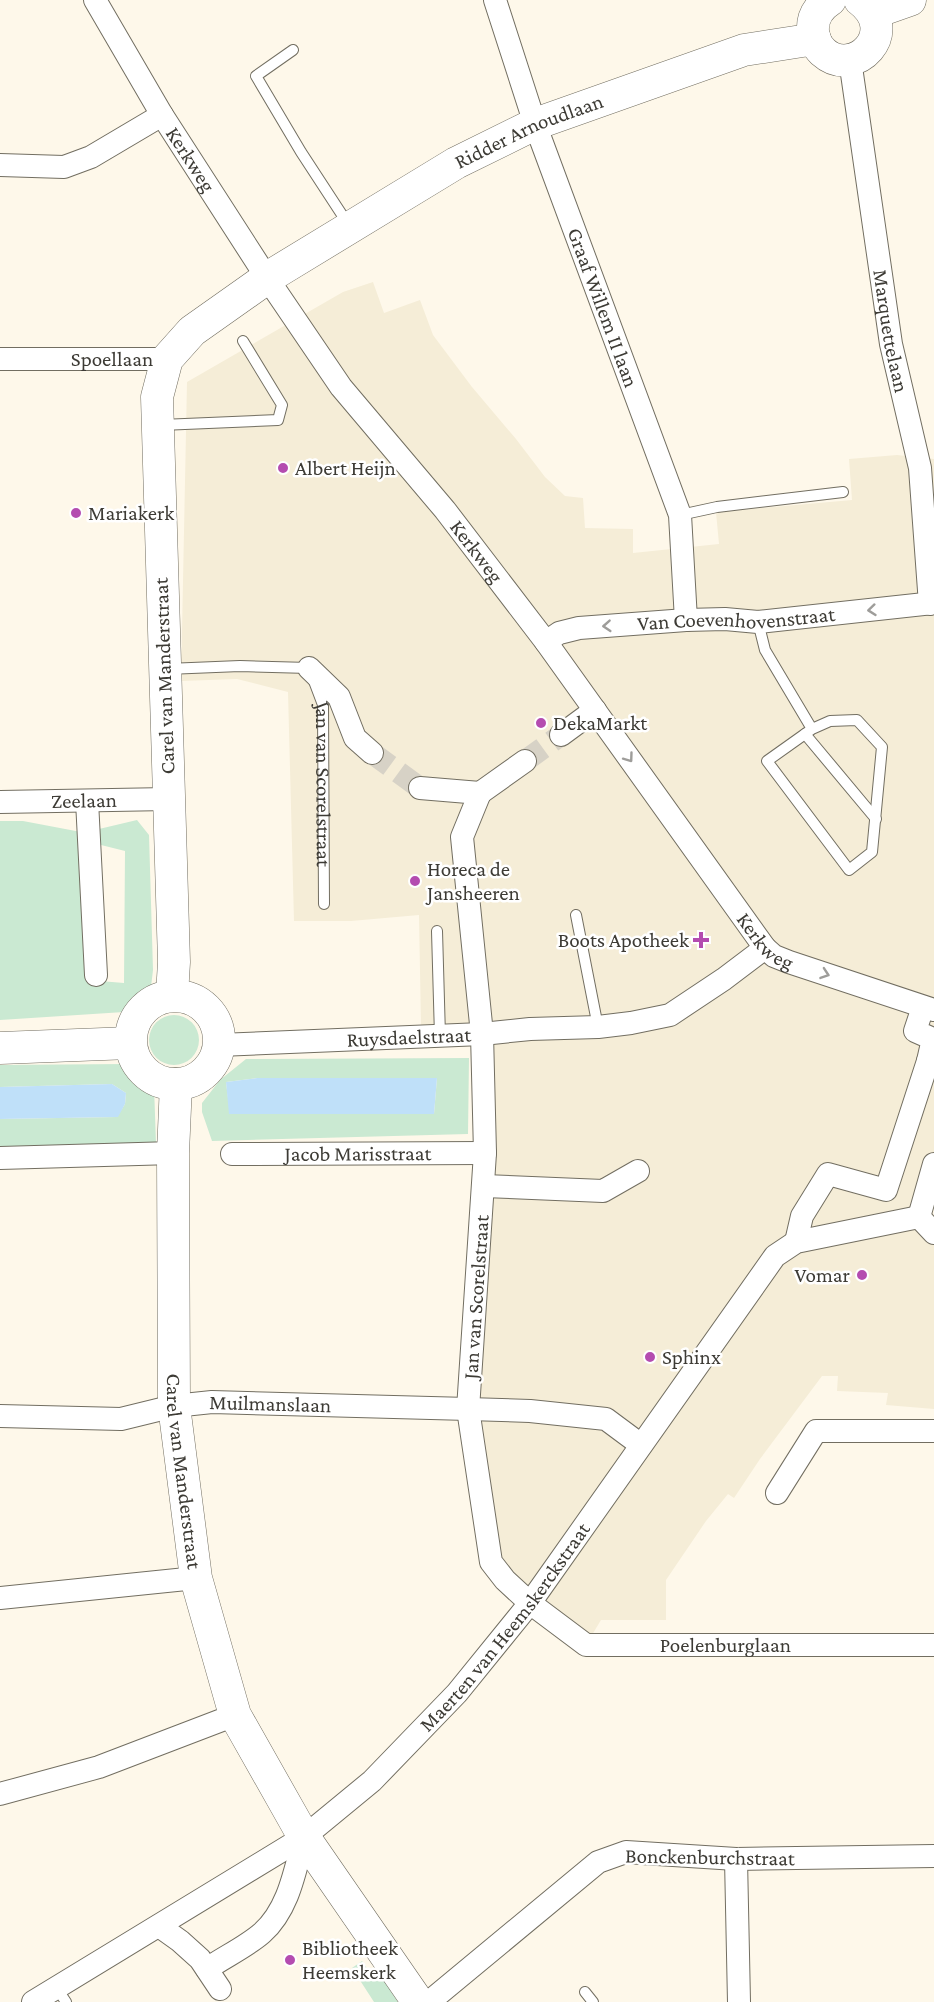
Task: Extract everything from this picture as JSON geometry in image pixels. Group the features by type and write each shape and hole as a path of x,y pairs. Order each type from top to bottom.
{"street":[{"name":"Kerkweg","path":"95,0 162,115 267,278 341,387 445,510 546,642 765,948 774,956 789,962 928,1009"},
{"name":"Graaf Willem II laan","path":"495,0 535,124 680,515 686,620"},
{"path":"830,0 817,12 814,20 814,39 819,47 832,58 850,60 859,57 873,43 876,23 867,7 910,0"},
{"name":"Ridder Arnoudlaan","path":"267,278 456,163 535,124 744,50 814,39"},
{"name":"Marquettelaan","path":"850,60 891,344 920,468 932,603"},
{"path":"0,165 64,167 91,157 162,115"},
{"name":"Spoellaan","path":"0,359 167,359 192,331 267,278"},
{"name":"Carel van Manderstraat","path":"167,359 157,398 174,962 172,995"},
{"name":"Van Coevenhovenstraat","path":"546,642 559,633 579,628 686,620 725,619 758,622 932,603"},
{"name":"Jan van Scorelstraat","path":"309,668 339,698 355,738 372,753"},
{"path":"561,735 595,710"},
{"path":"420,788 480,793 525,761"},
{"name":"Jan van Scorelstraat","path":"480,793 462,837 482,1034 485,1153 468,1409 491,1562 505,1580 530,1603"},
{"name":"Zeelaan","path":"0,802 168,799"},
{"path":"87,801 96,975"},
{"name":"Ruysdaelstraat","path":"219,1045 482,1034 631,1023 670,1015 765,948"},
{"path":"172,995 191,998 207,1009 217,1026 219,1045 216,1057 209,1068 194,1079 176,1084 150,1077 140,1068 130,1043 132,1026 141,1010 155,999 172,995"},
{"path":"886,1190 931,1062 933,1039 915,1031 928,1009"},
{"path":"0,1048 130,1043"},
{"name":"Carel van Manderstraat","path":"176,1084 173,1153 174,1406 196,1578 235,1715 304,1837 418,2002"},
{"path":"0,1158 173,1153"},
{"name":"Jacob Marisstraat","path":"232,1154 485,1153"},
{"path":"796,1242 802,1216 828,1174 886,1190 926,1216 934,1164"},
{"name":"Jan van Scorelstraat","path":"484,1186 603,1191 638,1171"},
{"name":"Maerten van Heemskerckstraat","path":"35,2002 61,1994 159,1926 304,1837 372,1781 449,1701 530,1603 776,1256 796,1242 926,1216"},
{"name":"Muilmanslaan","path":"0,1416 121,1419 174,1406 212,1402 468,1409"},
{"name":"Jan van Scorelstraat","path":"468,1409 606,1419 641,1445"},
{"path":"777,1493 816,1431 934,1431"},
{"path":"0,1598 196,1578"},
{"name":"Poelenburglaan","path":"530,1603 586,1645 934,1645"},
{"path":"0,1794 99,1767 235,1715"},
{"path":"207,1969 262,1933 276,1915 290,1892 304,1837"},
{"name":"Bonckenburchstraat","path":"429,2002 598,1862 626,1852 736,1859 934,1856"},
{"path":"736,1859 739,2002"},
{"path":"159,1926 200,1959 220,1989"}],"lane":[{"path":"293,50 256,76 301,152 350,227"},
{"path":"158,425 278,420 282,405 243,341"},
{"path":"680,515 717,507 843,492"},
{"path":"758,622 765,650 809,731 876,819"},
{"path":"164,669 240,666 309,668"},
{"name":"Jan van Scorelstraat","path":"309,668 322,705 324,904"},
{"path":"857,720 882,747 872,852 849,870 767,761 809,731 830,721 857,720"},
{"path":"576,915 598,1027"},
{"path":"436,930 440,1036"},
{"path":"585,1992 593,2002"}],"shaded area":[{"path":"373,282 384,313 420,300 433,335 545,477 565,496 583,498 585,528 633,529 633,553 719,544 716,512 852,500 849,459 897,455 934,459 934,1164 919,1217 934,1233 934,1409 886,1405 888,1393 837,1391 838,1376 822,1376 734,1498 728,1494 706,1521 666,1580 666,1620 601,1620 586,1645 505,1580 468,1409 482,1034 421,1026 419,915 351,921 294,921 288,692 237,679 181,681 187,382 343,292"}],"green space":[{"path":"137,820 149,835 153,970 151,987 140,992 124,1012 0,1020 0,821 23,821 81,832 88,980 124,983 125,851 101,845 99,829"},
{"path":"174,1015 192,1022 199,1040 192,1058 174,1065 156,1058 149,1040 156,1022"},
{"path":"469,1058 468,1134 212,1141 202,1112 202,1103 220,1080 246,1059","holes":["257,1078 437,1078 434,1114 230,1114 226,1082"]},
{"path":"127,1064 154,1086 156,1143 0,1147 0,1119 117,1117 125,1104 126,1093 112,1084 0,1087 0,1065"},
{"path":"362,1961 370,1973 373,1972 377,1979 384,1980 398,2002 374,2002 352,1968"}],"water":[{"path":"257,1078 437,1078 434,1114 229,1114 226,1082"},
{"path":"112,1084 126,1093 125,1104 118,1117 0,1119 0,1087"}],"tunnel":[{"path":"525,761 561,735"},
{"path":"372,753 420,788"}],"place":[{"name":"Albert Heijn","path":"283,468"},
{"name":"Mariakerk","path":"76,513"},
{"name":"DekaMarkt","path":"541,723"},
{"name":"Horeca de Jansheeren","path":"415,881"},
{"name":"Boots Apotheek","path":"701,940"},
{"name":"Vomar","path":"862,1275"},
{"name":"Sphinx","path":"650,1357"},
{"name":"Bibliotheek Heemskerk","path":"290,1960"}]}
